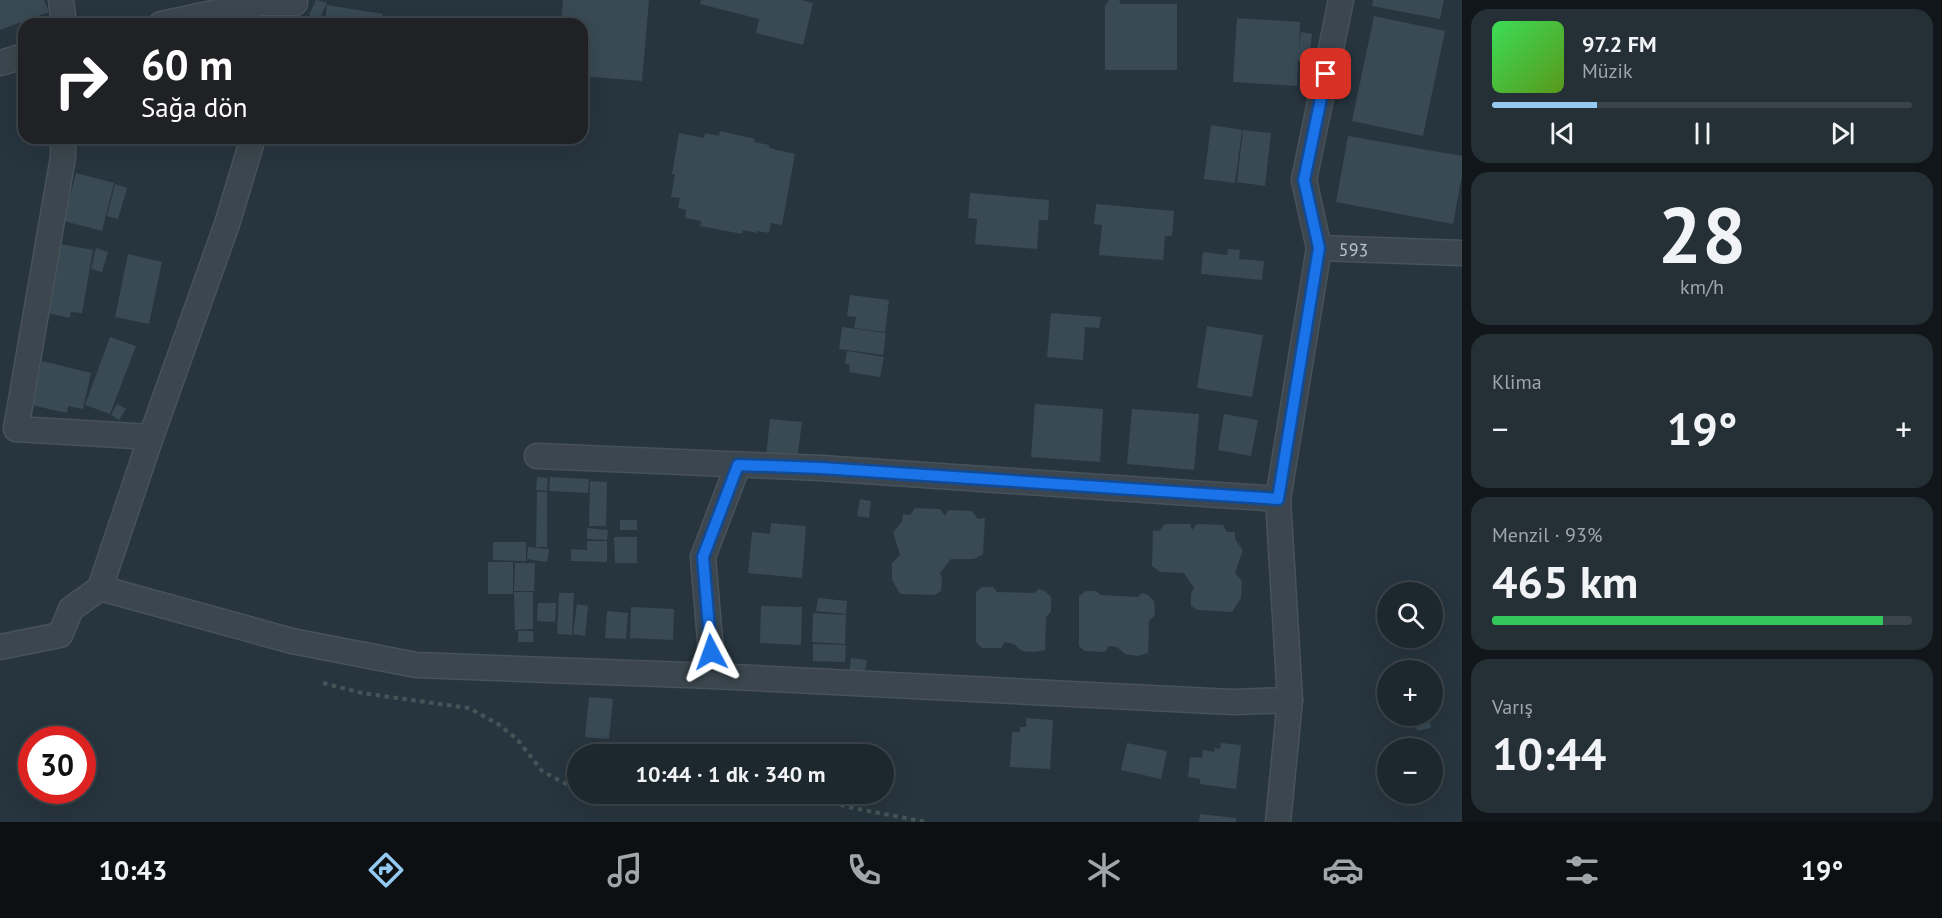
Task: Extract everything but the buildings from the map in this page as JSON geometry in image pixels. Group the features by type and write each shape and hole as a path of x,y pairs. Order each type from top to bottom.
{"street":[{"path":"62,0 64,18"},
{"name":"593","path":"1341,0 1304,180 1319,248 1462,254"},
{"path":"189,18 260,3 294,9"},
{"path":"0,63 18,58"},
{"path":"63,144 63,157 16,429 151,437"},
{"path":"0,647 60,635 71,609 100,588 227,224 252,144"},
{"path":"1278,822 1290,700 1278,499 1319,248"},
{"path":"537,456 821,468 1278,499"},
{"path":"713,676 703,557 738,465"},
{"path":"100,588 292,641 416,666 713,676 1232,702 1290,700"}],"path":[{"path":"323,683 362,693 469,708 498,724 517,739 542,771 567,784"},
{"path":"838,804 926,822"}],"route":[{"path":"711,652 703,557 738,465 821,468 1278,499 1319,248 1304,180 1326,74"}]}
